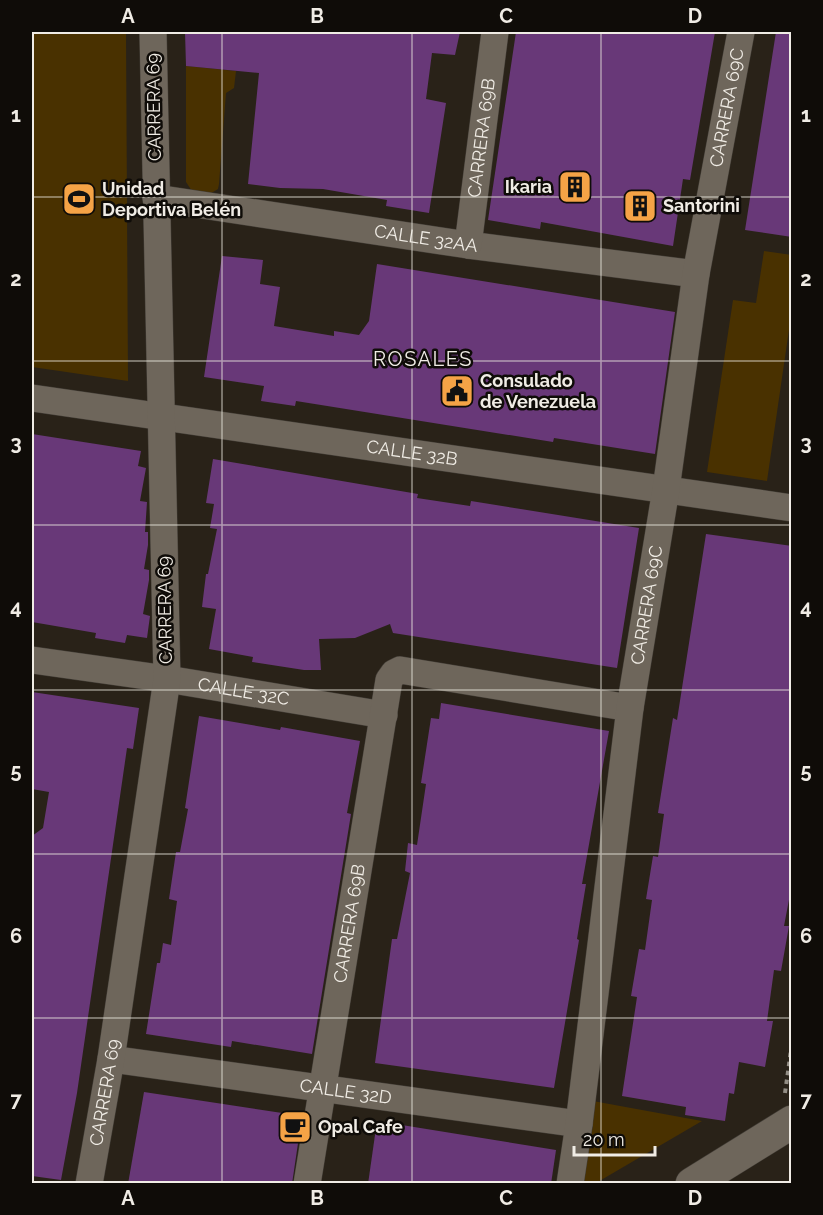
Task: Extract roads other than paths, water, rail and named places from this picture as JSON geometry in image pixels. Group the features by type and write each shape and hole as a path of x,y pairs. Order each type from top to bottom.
{"main road":[{"path":"692,1184 787,1112"},
{"path":"714,1184 787,1112"}],"street":[{"name":"CARRERA 69","path":"89,1184 111,1059 167,679 153,32"},
{"name":"CARRERA 69B","path":"468,245 495,32"},
{"name":"CARRERA 69C","path":"570,1184 630,708 666,489 696,274 741,32"},
{"name":"CALLE 32AA","path":"156,198 468,245 696,274"},
{"name":"CALLE 32B","path":"32,398 792,508"},
{"name":"CALLE 32C","path":"32,660 167,679 384,715"},
{"name":"CARRERA 69B","path":"307,1184 389,680 394,673 400,670 630,708"},
{"name":"CALLE 32D","path":"111,1059 579,1124"}],"place":[{"name":"Ikaria","path":"575,187"},
{"name":"Unidad Deportiva Belén","path":"79,199"},
{"name":"Santorini","path":"640,206"},
{"name":"Consulado de Venezuela","path":"457,391"},
{"name":"Opal Cafe","path":"295,1127"}],"district":[{"name":"ROSALES","path":"423,359"}]}
